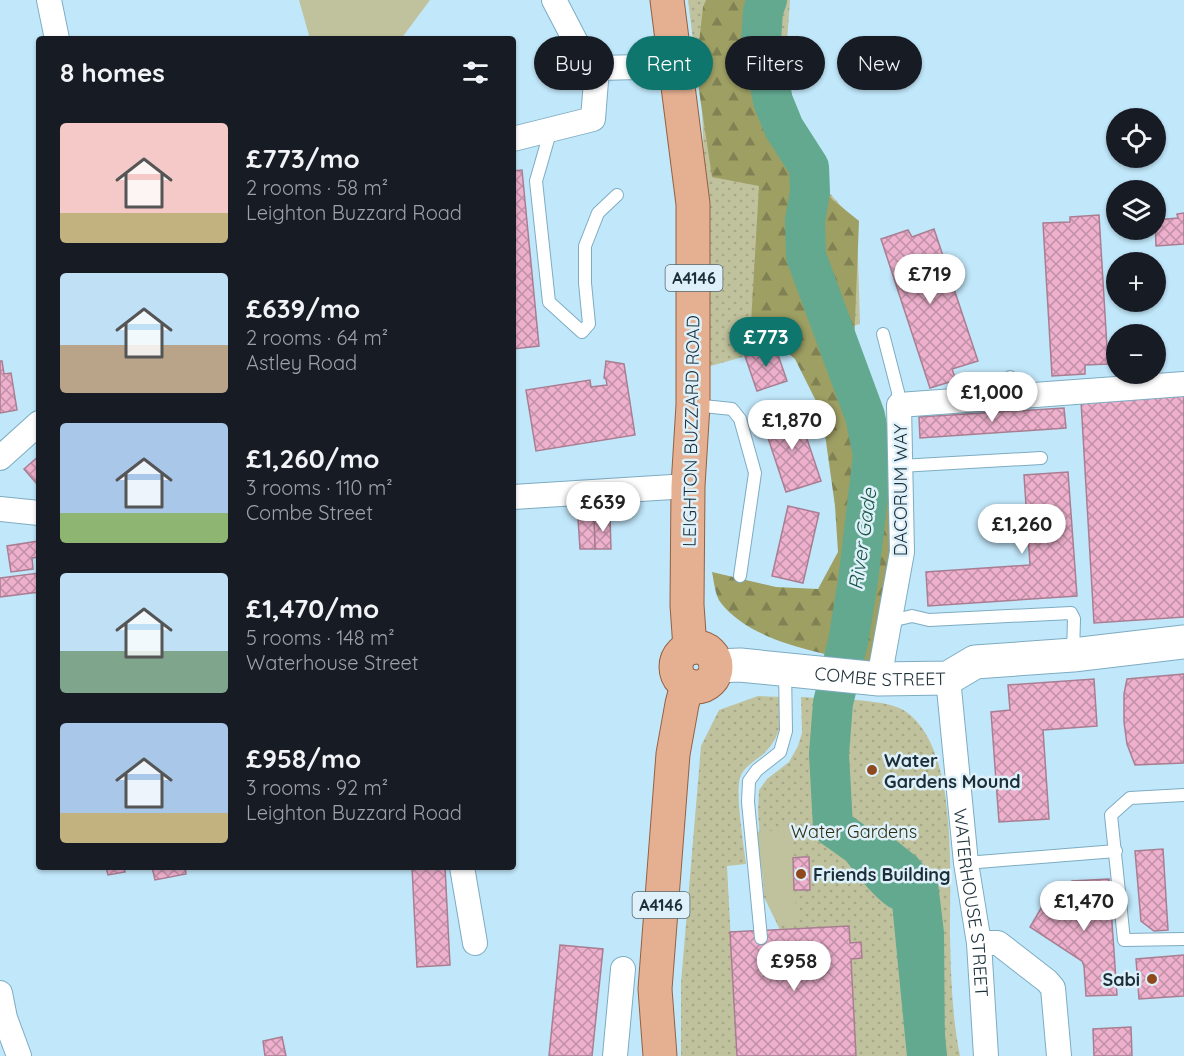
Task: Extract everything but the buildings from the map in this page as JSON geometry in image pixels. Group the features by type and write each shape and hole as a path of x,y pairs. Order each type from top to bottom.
{"main road":[{"name":"LEIGHTON BUZZARD ROAD","path":"667,0 673,36"},
{"name":"LEIGHTON BUZZARD ROAD","path":"680,90 693,204 693,405 688,486 687,605 703,657"},
{"name":"A4146","path":"660,1056 655,989 673,754 687,685 678,676 676,662 684,651 703,657"}],"street":[{"path":"49,0 56,36"},
{"path":"554,0 572,36"},
{"path":"516,138 593,119 595,90"},
{"name":"DACORUM WAY","path":"872,678 891,621 902,552 899,405 1004,390 1106,382"},
{"name":"DACORUM WAY","path":"1166,383 1184,384"},
{"path":"0,458 36,426"},
{"path":"516,497 688,486"},
{"path":"0,509 36,513"},
{"name":"COMBE STREET","path":"703,657 740,665 872,678 948,678 975,662 1073,655 1184,642"},
{"name":"WATERHOUSE STREET","path":"948,678 966,863 979,943 986,1056"},
{"path":"463,870 475,943"},
{"path":"979,943 998,943 1053,988 1059,1056"},
{"path":"615,1056 623,969"},
{"path":"0,993 5,1018 19,1056"}],"lane":[{"path":"551,129 536,181 549,302 582,332 589,324 585,283 585,246 598,213 617,195"},
{"path":"883,334 898,392 899,405"},
{"path":"693,405 732,409 740,419 752,462 755,473 740,576"},
{"path":"900,466 1041,458"},
{"path":"891,621 912,616 929,620 1071,613 1074,619 1073,655"},
{"path":"760,938 748,802 749,782 758,770 780,752 786,731 796,670"},
{"path":"1184,795 1130,798 1111,815 1124,940 1184,939"},
{"path":"966,863 1116,851"}],"green space":[{"path":"299,0 430,0 403,36 309,36"},
{"path":"688,0 790,0 787,36 725,36 725,90 786,90 802,162 857,224 860,324 707,367 705,190 699,90 713,90 713,36 692,36"},
{"path":"706,0 749,0 768,5 772,36 725,36 725,90 779,90 800,161 833,200 859,221 854,345 873,415 886,422 896,561 871,663 811,651 770,637 734,617 721,603 716,592 712,572 776,587 818,589 838,552 835,506 822,413 795,359 751,323 759,186 712,177 699,90 713,90 713,36 700,36"},
{"path":"758,696 782,697 782,714 779,730 772,743 741,775 739,805 746,864 727,866 737,1056 681,1056 681,983 701,746 719,710"},
{"name":"Water Gardens","path":"801,697 870,701 896,707 905,711 923,729 935,754 943,783 948,816 951,982 960,1056 856,1056 851,959 862,958 861,942 850,943 780,930 764,897 758,811 759,790 767,779 789,762 798,746 802,733"},
{"path":"791,829 797,923 778,924 766,895 755,832"}],"shaded area":[{"name":"Water Gardens","path":"841,827 842,829 881,832 893,838 917,857 938,883 944,932 945,1056 917,1056 917,1026 910,1025 906,1021 907,1002 898,966 904,962 916,962 916,914 889,907 863,882 837,847 826,839 830,828"}],"waterway":[{"name":"River Gade","path":"767,0 763,11 761,40 773,101 784,128 809,167 810,192 805,221 806,256 865,416 873,455 858,581 848,642 833,703 829,754 833,827 910,882 927,1056"}],"place":[{"name":"Water Gardens Mound","path":"872,770"},
{"name":"Friends Building","path":"801,874"},
{"name":"Sabi","path":"1152,979"}]}
